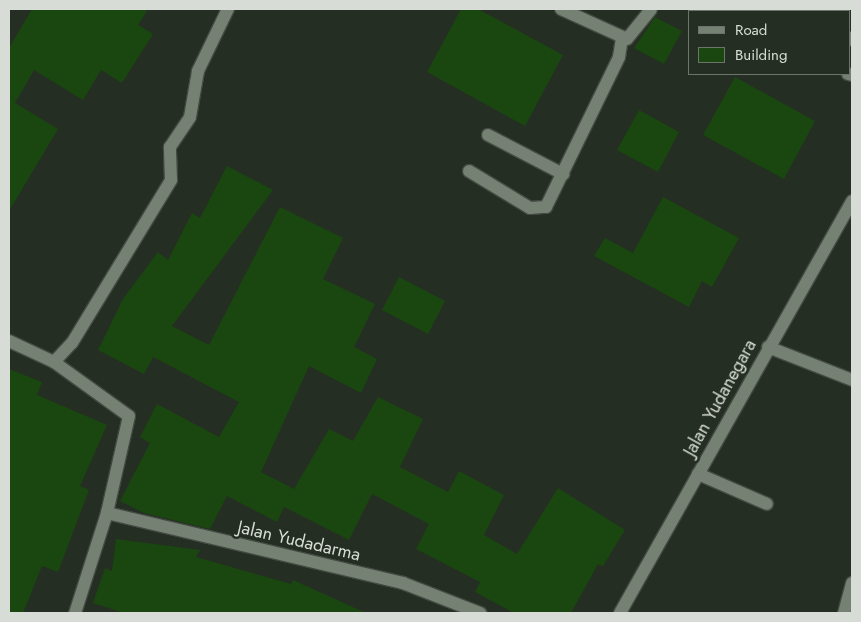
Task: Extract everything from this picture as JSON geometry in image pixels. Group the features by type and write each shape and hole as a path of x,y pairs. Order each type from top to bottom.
{"street":[{"path":"54,362 72,343 170,180 170,147 190,117 198,71 228,9"},
{"path":"561,9 622,39 633,36 651,9"},
{"path":"469,171 530,208 539,209 546,207 619,57 622,39"},
{"path":"488,135 563,174"},
{"name":"Jalan Yudanegara","path":"620,613 768,347 852,201"},
{"path":"9,341 54,362 129,416 107,514 75,613"},
{"path":"768,347 852,380"},
{"path":"698,474 767,504"},
{"name":"Jalan Yudadarma","path":"107,514 403,583 480,613"},
{"path":"844,613 852,583"}],"building":[{"path":"32,9 148,9 138,25 153,34 122,83 101,70 83,100 34,70 15,103 58,129 9,211 9,48"},
{"path":"461,9 478,9 563,55 525,126 427,72"},
{"path":"655,17 682,31 664,64 634,48"},
{"path":"735,77 815,121 784,179 703,135"},
{"path":"639,110 679,132 658,172 617,150"},
{"path":"227,166 273,190 172,326 209,345 280,207 343,238 323,279 375,304 354,347 377,359 361,393 309,366 261,472 294,489 329,429 353,441 378,397 423,419 400,467 448,492 459,471 504,495 484,535 517,554 558,488 625,530 603,566 598,564 571,613 514,613 475,592 480,582 416,549 429,524 372,494 349,540 284,507 277,522 227,496 210,529 144,513 120,501 150,443 140,437 157,404 219,437 239,402 153,357 144,374 98,350 123,299 158,252 168,260 192,213 200,218"},
{"path":"663,197 739,238 712,287 702,281 689,307 594,256 605,238 633,253"},
{"path":"399,277 445,301 428,334 382,310"},
{"path":"9,369 42,382 37,395 107,425 80,486 89,490 58,572 42,566 23,613 9,613"},
{"path":"116,539 200,550 196,557 291,584 293,580 366,613 124,613 93,603 105,568 112,571"}]}
